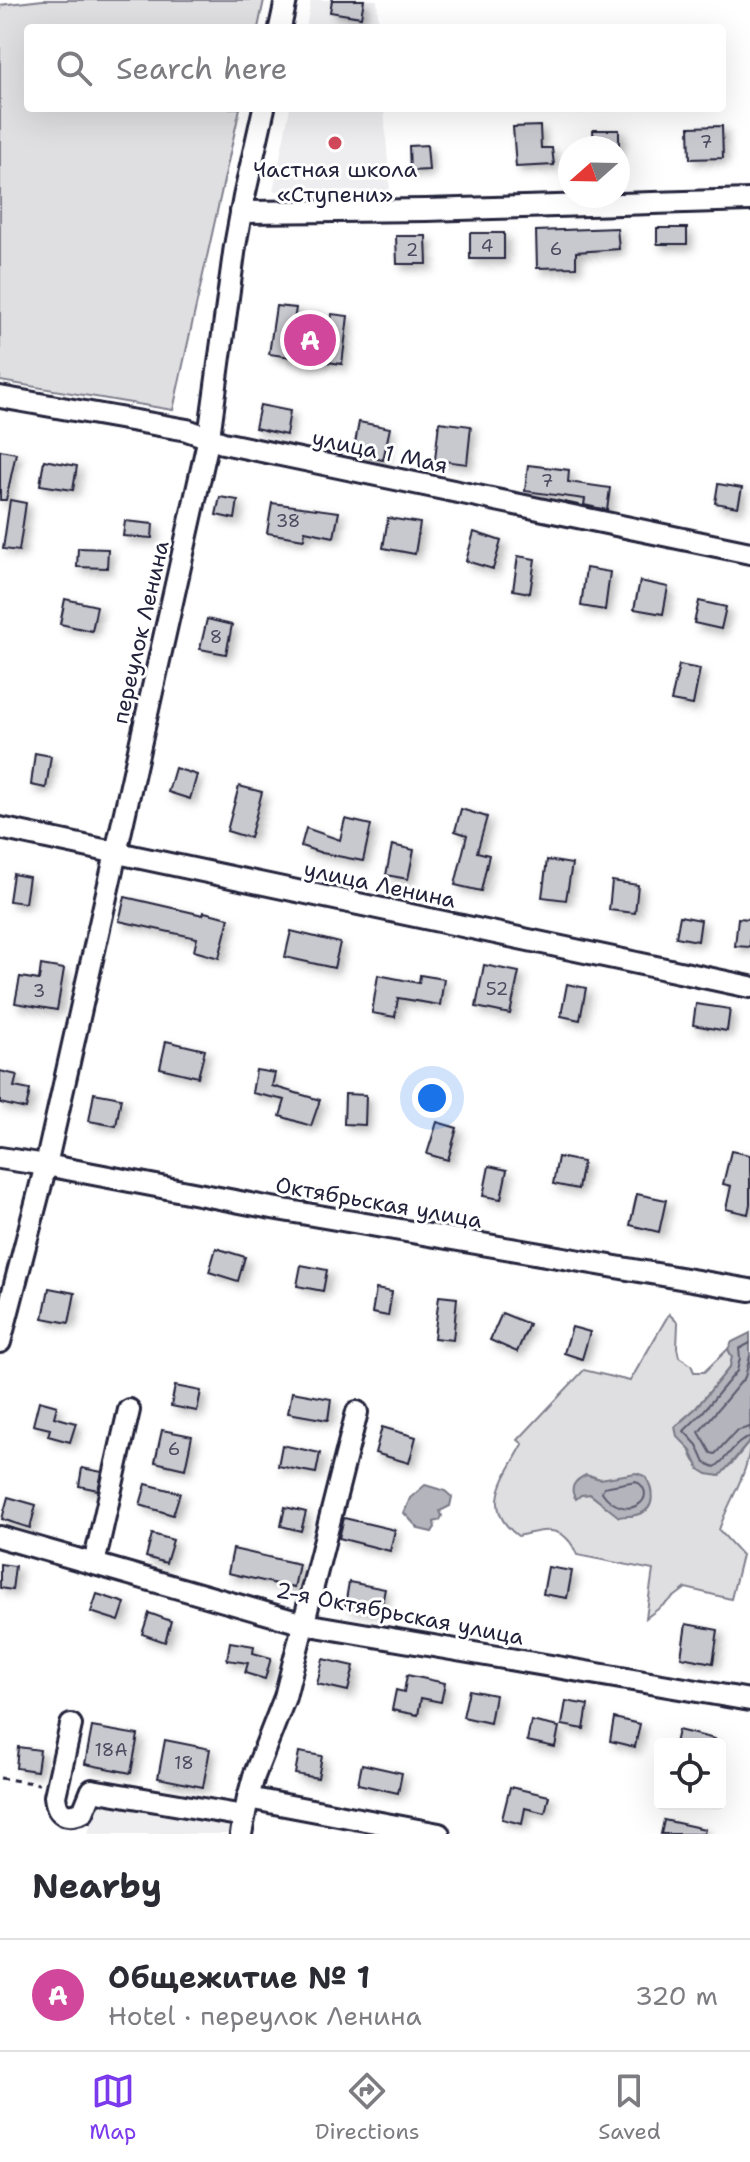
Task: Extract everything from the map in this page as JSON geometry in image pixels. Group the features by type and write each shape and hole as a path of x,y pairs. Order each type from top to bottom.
{"street":[{"path":"281,24 286,0"},
{"name":"переулок Ленина","path":"0,1342 46,1165 209,437 241,212 263,112"},
{"path":"241,212 750,200"},
{"name":"улица 1 Мая","path":"0,397 187,430 223,443 750,553"},
{"name":"улица Ленина","path":"0,828 750,987"},
{"name":"Октябрьская улица","path":"0,1158 750,1290"},
{"path":"94,1564 129,1410"},
{"path":"245,1816 261,1757 285,1697 357,1412"},
{"name":"2-я Октябрьская улица","path":"0,1537 304,1624 750,1700"},
{"path":"71,1725 55,1796 56,1807 67,1815 83,1812 92,1790 245,1816 439,1834"}],"shaded area":[{"path":"43,0 264,0 259,24 24,24 24,112 239,112 173,410 0,381 0,5"},
{"path":"311,0 377,0 379,24 307,24"},
{"name":"Частная школа «Ступени»","path":"289,112 384,112 390,191 273,191"},
{"path":"669,1314 678,1323 679,1357 691,1365 694,1372 704,1372 728,1349 732,1357 730,1367 682,1420 692,1456 701,1469 709,1473 719,1476 750,1441 743,1475 719,1530 742,1555 731,1599 686,1588 646,1618 653,1570 577,1555 567,1538 553,1531 518,1536 500,1514 500,1491 523,1444 518,1440 584,1370 630,1381","holes":["592,1476 612,1478 632,1516 614,1511 589,1494 581,1495"]},
{"path":"96,1797 235,1819 232,1834 88,1834"}],"water":[{"path":"750,1333 750,1441 720,1476 707,1474 699,1469 690,1449 677,1436 675,1427 696,1408 730,1367 732,1357 728,1349 732,1342"},
{"path":"636,1473 645,1476 652,1498 649,1508 639,1514 619,1517 590,1494 576,1499 574,1495 574,1485 586,1475 600,1479"},
{"path":"425,1485 445,1491 452,1497 450,1506 440,1511 442,1516 434,1522 432,1532 419,1529 404,1513 410,1498"}],"building":[{"path":"332,0 364,0 361,17 330,12"},
{"path":"540,126 541,148 552,148 554,165 516,167 513,127"},
{"path":"722,126 723,158 690,159 689,127"},
{"path":"593,130 619,130 619,136 593,136"},
{"path":"427,145 429,170 410,171 409,146"},
{"path":"617,228 619,249 576,252 576,267 537,268 536,231"},
{"path":"657,228 687,228 687,244 657,244"},
{"path":"470,233 504,233 504,259 470,259"},
{"path":"396,236 426,236 427,264 397,264"},
{"path":"276,306 296,308 294,321 330,326 332,314 348,316 342,364 269,354"},
{"path":"260,405 290,411 286,435 255,428"},
{"path":"359,422 390,428 383,460 353,454"},
{"path":"439,422 471,426 467,464 435,460"},
{"path":"0,450 16,453 6,500 0,500"},
{"path":"44,460 77,466 73,490 40,485"},
{"path":"528,465 569,470 568,482 610,488 607,510 584,505 585,499 525,491"},
{"path":"718,484 742,488 738,507 715,503"},
{"path":"220,497 238,500 235,519 216,515"},
{"path":"10,500 26,503 19,551 3,549"},
{"path":"272,503 339,512 334,537 305,531 304,539 267,533"},
{"path":"388,518 420,523 415,554 383,548"},
{"path":"125,521 153,524 152,538 123,536"},
{"path":"474,532 501,541 493,569 466,561"},
{"path":"78,548 108,549 107,568 77,567"},
{"path":"518,556 535,559 530,593 513,590"},
{"path":"586,568 610,572 605,610 581,606"},
{"path":"640,581 668,587 663,614 634,609"},
{"path":"65,599 97,606 92,631 60,624"},
{"path":"699,601 726,607 721,629 694,623"},
{"path":"207,619 232,625 226,654 200,649"},
{"path":"679,665 700,669 693,705 671,701"},
{"path":"35,753 51,756 46,788 31,785"},
{"path":"175,768 197,775 190,799 168,792"},
{"path":"239,786 262,792 250,838 227,831"},
{"path":"461,809 487,817 477,852 489,855 481,891 455,885 467,835 455,831"},
{"path":"345,819 371,825 363,861 301,846 306,828 340,840"},
{"path":"392,845 414,850 408,879 386,875"},
{"path":"547,860 572,864 566,900 542,897"},
{"path":"13,874 29,877 25,903 9,901"},
{"path":"612,881 638,885 635,913 609,910"},
{"path":"125,897 229,918 219,958 194,951 197,938 119,921"},
{"path":"680,916 701,920 698,941 676,937"},
{"path":"738,918 750,919 750,947 735,946"},
{"path":"291,931 340,943 334,968 285,957"},
{"path":"41,965 64,969 57,1010 15,1003 20,977 39,980"},
{"path":"484,965 519,972 510,1014 476,1007"},
{"path":"378,975 419,983 420,975 444,979 440,1005 398,998 395,1017 372,1013"},
{"path":"567,984 586,988 580,1020 561,1016"},
{"path":"696,1004 730,1009 727,1031 693,1025"},
{"path":"166,1041 205,1050 198,1077 160,1068"},
{"path":"256,1070 275,1073 272,1086 320,1100 311,1126 280,1116 285,1100 252,1093"},
{"path":"0,1071 17,1075 14,1087 30,1090 26,1109 0,1103"},
{"path":"94,1093 121,1098 116,1126 89,1121"},
{"path":"345,1094 366,1095 365,1125 344,1124"},
{"path":"437,1122 457,1128 448,1160 427,1154"},
{"path":"731,1151 750,1155 748,1214 726,1209 731,1186 723,1184"},
{"path":"558,1157 583,1162 578,1189 553,1184"},
{"path":"489,1166 507,1170 501,1199 483,1196"},
{"path":"637,1194 666,1200 659,1232 630,1225"},
{"path":"216,1248 245,1257 238,1281 209,1272"},
{"path":"301,1265 327,1270 323,1291 297,1286"},
{"path":"49,1288 75,1293 69,1323 43,1318"},
{"path":"376,1289 392,1292 388,1316 372,1313"},
{"path":"439,1296 457,1298 453,1340 434,1338"},
{"path":"502,1313 529,1324 517,1352 490,1340"},
{"path":"572,1327 590,1332 582,1359 564,1353"},
{"path":"175,1386 201,1391 197,1411 171,1406"},
{"path":"292,1392 331,1399 328,1420 288,1413"},
{"path":"39,1401 57,1406 54,1417 76,1423 70,1442 48,1436 50,1429 33,1425"},
{"path":"382,1427 416,1437 409,1463 375,1453"},
{"path":"162,1430 192,1436 185,1469 155,1462"},
{"path":"282,1445 320,1453 316,1473 278,1466"},
{"path":"82,1468 102,1472 98,1490 79,1486"},
{"path":"146,1484 180,1493 173,1515 140,1505"},
{"path":"8,1497 36,1505 30,1528 2,1519"},
{"path":"285,1507 306,1512 301,1531 281,1526"},
{"path":"344,1518 395,1530 390,1551 339,1538"},
{"path":"152,1534 173,1540 166,1563 146,1557"},
{"path":"233,1549 299,1564 294,1588 228,1573"},
{"path":"0,1564 15,1566 12,1590 0,1588"},
{"path":"548,1567 572,1571 567,1598 543,1594"},
{"path":"349,1582 385,1589 380,1613 345,1606"},
{"path":"97,1594 125,1603 119,1621 91,1612"},
{"path":"149,1613 171,1621 165,1642 142,1634"},
{"path":"686,1624 718,1630 713,1663 681,1657"},
{"path":"230,1642 254,1646 253,1653 271,1658 265,1679 245,1673 248,1663 227,1660"},
{"path":"323,1659 354,1666 348,1691 317,1684"},
{"path":"407,1675 445,1683 441,1702 421,1698 418,1715 392,1710 396,1690 404,1692"},
{"path":"469,1690 495,1695 490,1723 463,1717"},
{"path":"566,1701 588,1705 584,1729 562,1725"},
{"path":"614,1718 640,1724 635,1747 610,1741"},
{"path":"531,1721 559,1727 555,1747 527,1741"},
{"path":"92,1727 138,1735 131,1773 85,1764"},
{"path":"678,1730 711,1738 676,1738"},
{"path":"165,1740 210,1749 203,1787 158,1778"},
{"path":"18,1747 40,1750 37,1771 16,1768"},
{"path":"299,1752 322,1756 318,1778 295,1774"},
{"path":"362,1764 402,1773 398,1793 358,1784"},
{"path":"510,1787 549,1796 545,1813 525,1808 522,1824 502,1819"},
{"path":"664,1820 705,1829 704,1834 661,1834"}],"place":[{"name":"Частная школа «Ступени»","path":"335,143"},
{"name":"Общежитие № 1","path":"310,340"}]}
